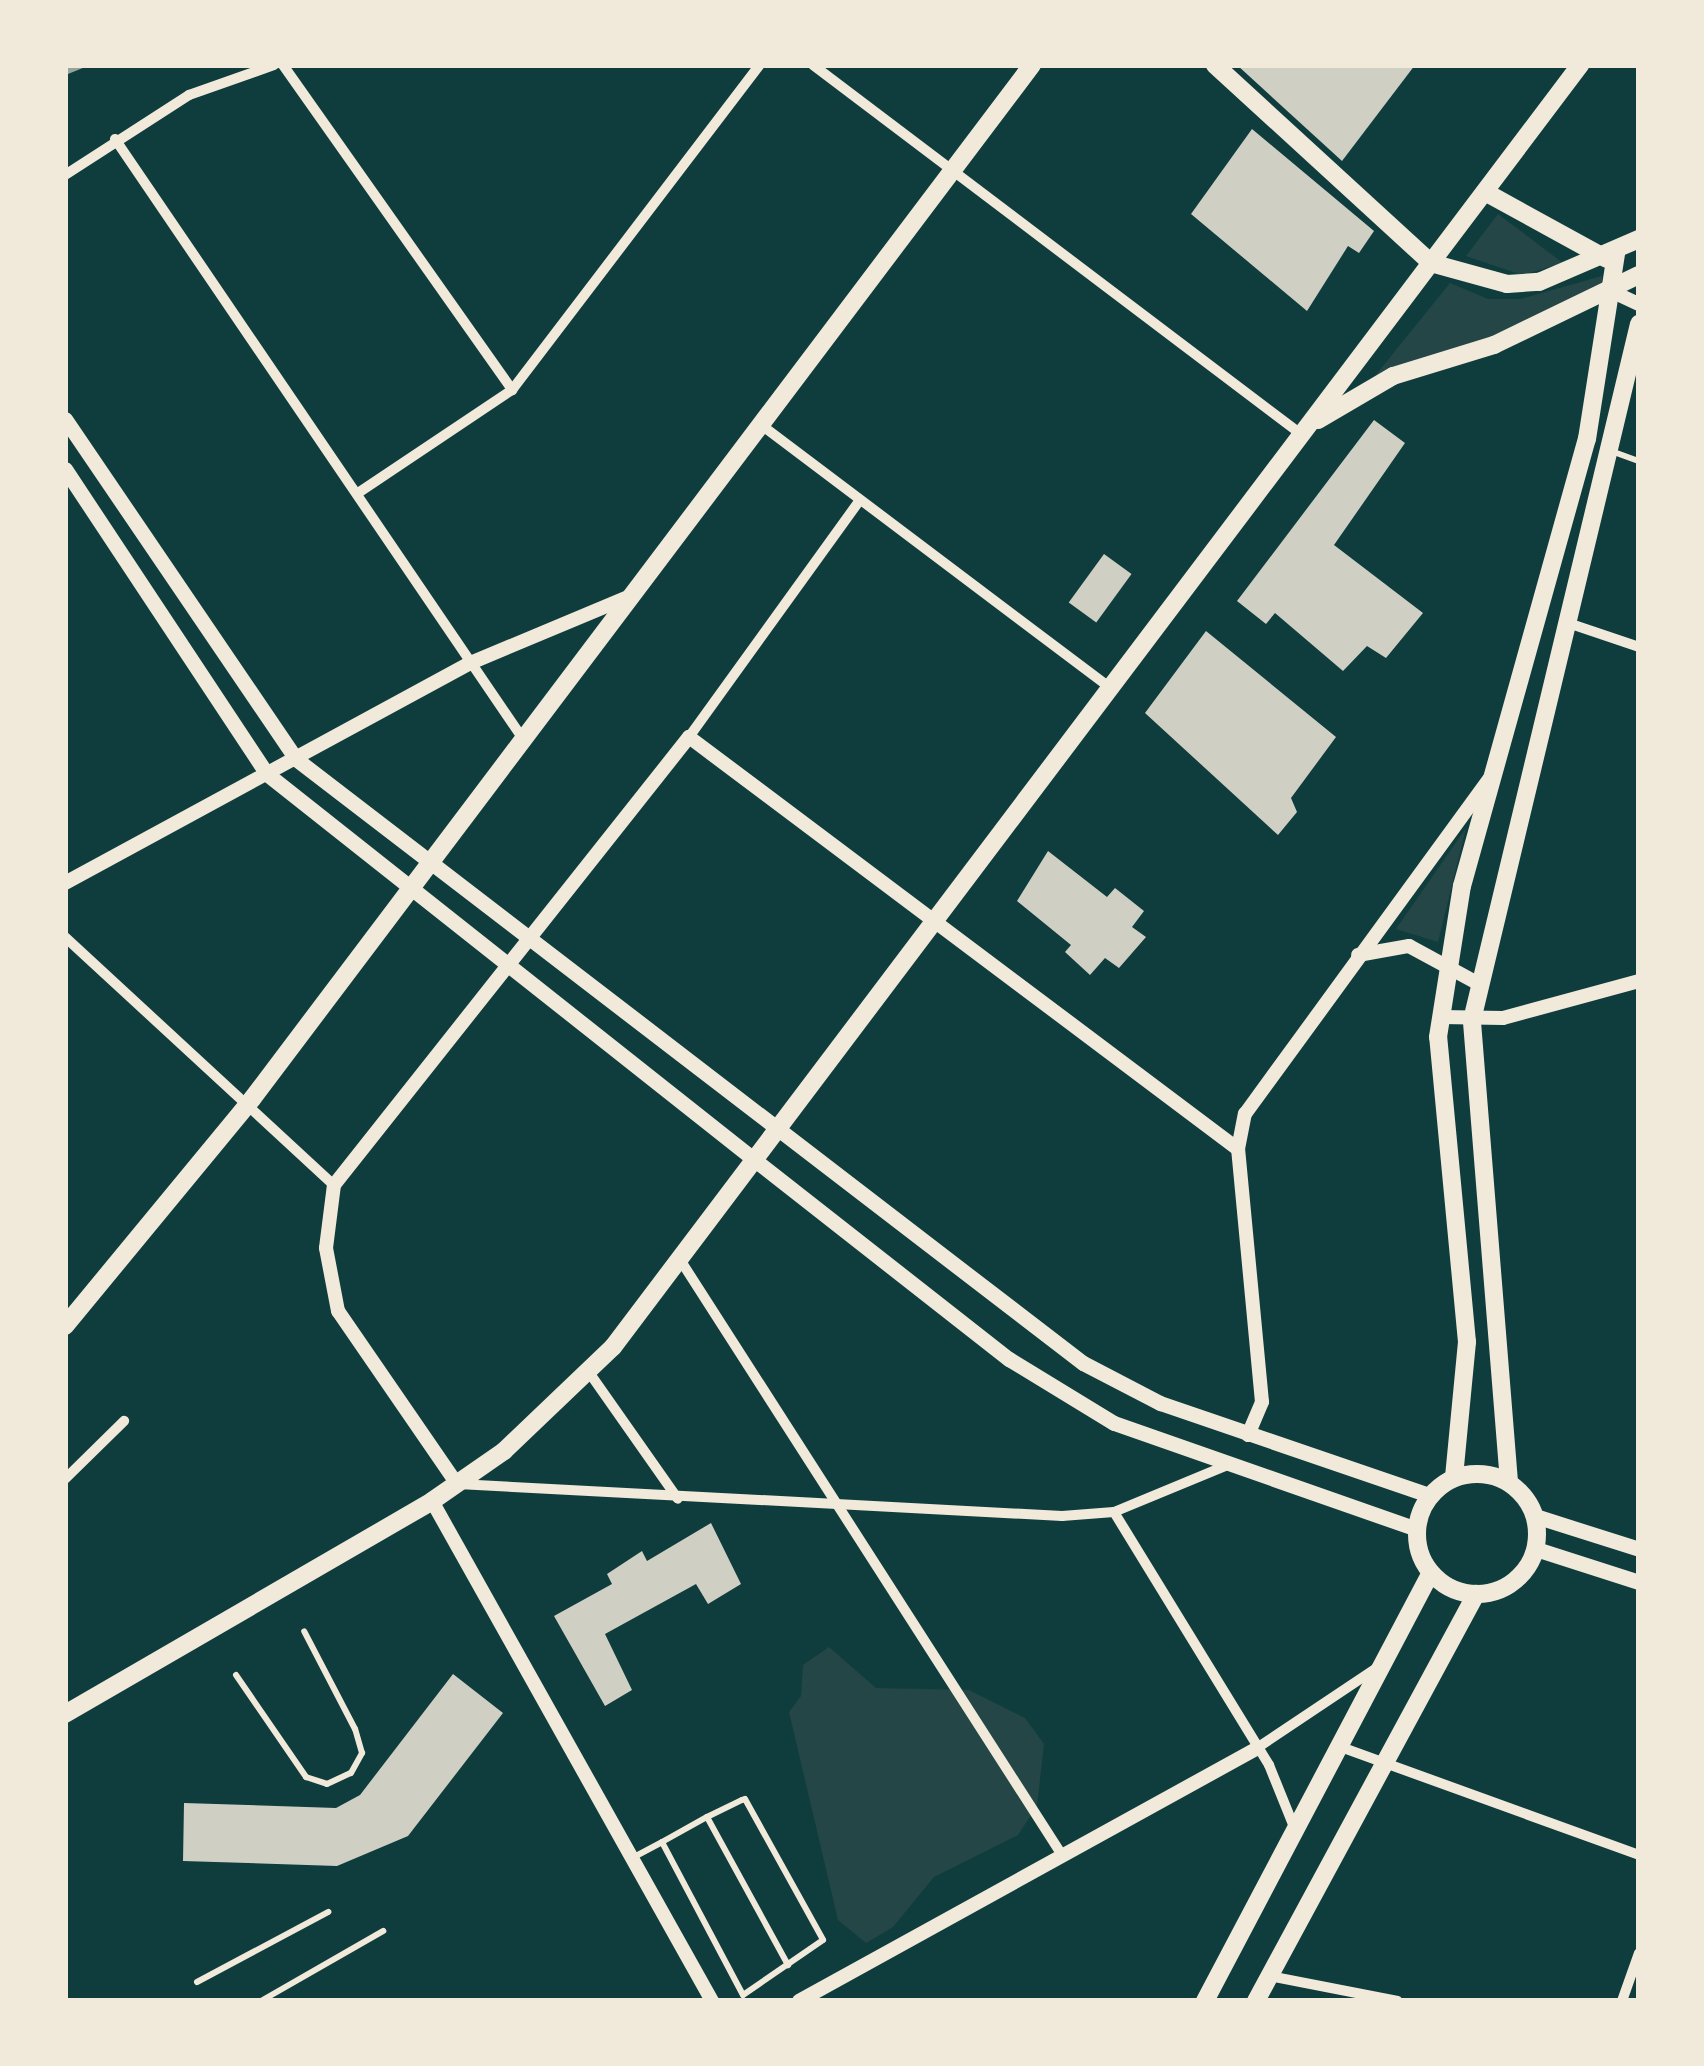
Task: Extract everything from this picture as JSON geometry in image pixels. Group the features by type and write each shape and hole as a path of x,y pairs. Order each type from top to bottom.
{"main road":[{"path":"65,1326 252,1099 426,860 1032,65"},
{"path":"1215,65 1431,263 1507,284 1612,256 1639,239"},
{"path":"66,1711 432,1501 588,1372 1306,431 1580,65"},
{"path":"1485,192 1612,256"},
{"path":"1454,1478 1467,1342 1439,1094 1441,1017 1449,964 1493,776 1587,439 1615,294 1612,256"},
{"path":"1306,431 1393,376 1615,294 1639,276"},
{"path":"1639,324 1630,396 1610,451 1472,1020 1509,1482 1535,1516 1639,1549"},
{"path":"65,418 296,759 771,1130 1083,1362 1248,1434 1428,1494"},
{"path":"65,468 268,774 751,1158 1008,1359 1114,1423 1416,1529"},
{"path":"1476,1594 1431,1573 1416,1529 1428,1494 1454,1478 1509,1482"},
{"path":"1256,2001 1476,1594 1516,1580 1536,1548 1535,1516"},
{"path":"1536,1548 1639,1582"},
{"path":"1204,2001 1375,1669 1431,1573"}],"street":[{"path":"65,175 115,139 189,95 274,65"},
{"path":"283,65 512,390"},
{"path":"358,493 512,390 760,65"},
{"path":"813,65 951,172 1306,431"},
{"path":"115,139 521,736"},
{"path":"1615,294 1639,304"},
{"path":"759,424 1110,688"},
{"path":"860,500 689,737 334,1185 326,1248 338,1311 457,1484 844,1509 1114,1512 1230,1464"},
{"path":"65,884 474,662 626,598"},
{"path":"1571,624 1639,648"},
{"path":"689,737 1238,1150"},
{"path":"1248,1434 1262,1384 1238,1150 1258,1086 1493,776"},
{"path":"65,936 252,1099 334,1185"},
{"path":"1358,956 1410,946 1449,964 1479,984"},
{"path":"1441,1017 1472,1020 1639,981"},
{"path":"678,1257 844,1509 1062,1855"},
{"path":"588,1372 678,1499"},
{"path":"65,1479 124,1421"},
{"path":"432,1501 712,2001"},
{"path":"1114,1512 1254,1750 1295,1828"},
{"path":"799,2001 1254,1750 1375,1669"},
{"path":"1337,1746 1639,1855"},
{"path":"1622,2001 1639,1953"},
{"path":"1268,1976 1398,2001"}],"lane":[{"path":"1610,451 1639,461"},
{"path":"236,1675 306,1777 327,1784 350,1773 362,1753 355,1729 304,1631"},
{"path":"632,1858 708,1817 746,1800 823,1933 788,1965 738,1992 662,1842"},
{"path":"708,1817 788,1965"},
{"path":"196,1982 328,1912"},
{"path":"261,2001 383,1931"}],"shaded area":[{"path":"1498,214 1563,263 1522,275 1466,256"},
{"path":"1602,276 1602,286 1486,344 1375,376 1450,283 1488,299 1520,299"},
{"path":"1466,828 1438,942 1396,929"},
{"path":"829,1647 876,1688 969,1690 1025,1718 1044,1744 1037,1806 1018,1835 934,1877 893,1927 866,1943 838,1920 789,1712 801,1696 803,1665"}],"building":[{"path":"1237,65 1415,65 1342,161"},
{"path":"1252,129 1374,231 1359,253 1348,246 1307,311 1191,214"},
{"path":"1374,420 1405,443 1334,545 1423,613 1386,658 1367,646 1343,671 1275,613 1266,624 1237,601"},
{"path":"1104,554 1132,574 1096,623 1069,603"},
{"path":"1206,631 1336,737 1291,798 1297,812 1278,835 1145,713"},
{"path":"1048,851 1107,897 1115,888 1144,911 1132,927 1146,937 1119,968 1105,958 1090,975 1065,952 1071,945 1017,901"},
{"path":"711,1523 741,1584 708,1604 696,1584 605,1634 632,1690 605,1706 554,1616 612,1584 607,1574 642,1551 647,1561"},
{"path":"453,1674 503,1713 408,1836 337,1866 183,1861 184,1803 336,1808 360,1795"}],"railway":[{"path":"65,72 82,65"}]}
